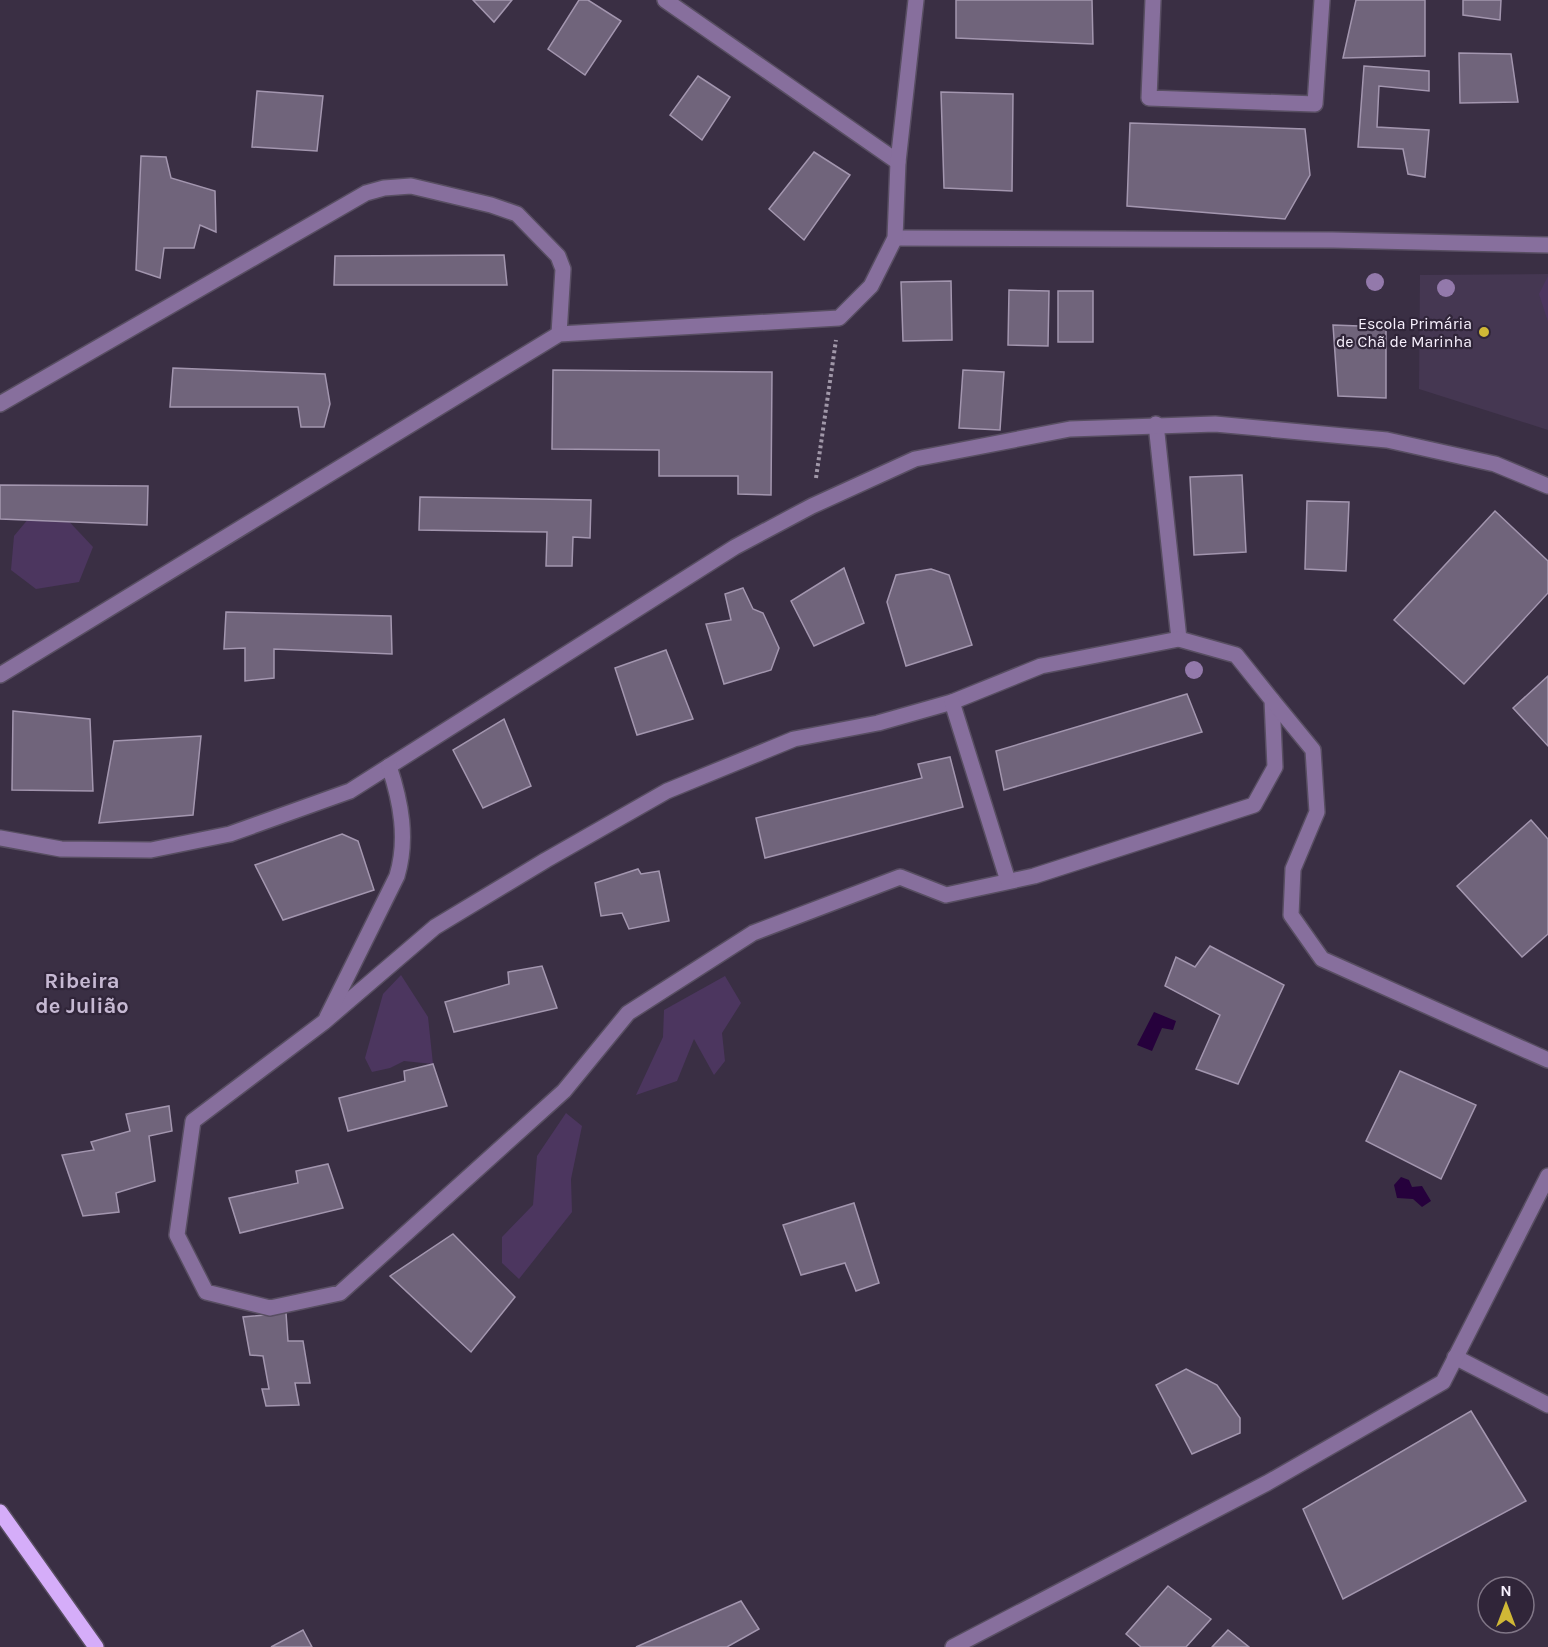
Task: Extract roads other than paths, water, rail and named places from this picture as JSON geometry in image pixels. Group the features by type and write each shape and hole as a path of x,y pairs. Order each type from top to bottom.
{"main road":[{"path":"0,1512 96,1647"}],"street":[{"path":"665,0 898,162"},
{"path":"0,675 559,334 839,318 871,286 896,238 898,162 916,0"},
{"path":"1153,0 1149,98 1315,104 1322,0"},
{"path":"0,404 366,193 395,186 431,190 517,214 558,256 563,269 559,334"},
{"path":"896,238 1333,240 1548,245"},
{"path":"0,837 61,849 151,850 230,834 350,791 735,547 812,506 915,459 1070,429 1156,424 1215,424 1388,440 1495,464 1548,486"},
{"path":"1156,424 1179,639"},
{"path":"1272,700 1275,767 1254,805 1034,876 946,895 900,877 753,933 628,1013 564,1091 340,1293 270,1308 206,1292 177,1235 192,1121 324,1022 435,927 667,791 794,739 878,723 952,702 1041,666 1179,639 1236,655 1313,750 1317,812 1293,869 1291,915 1322,958 1548,1060"},
{"path":"952,702 1008,881"},
{"path":"324,1022 397,876 401,861 401,809 389,766"},
{"path":"953,1647 1267,1483 1443,1382 1548,1176"},
{"path":"1455,1357 1548,1405"}],"place":[{"name":"Escola Primária de Chã de Marinha","path":"1484,332"}],"district":[{"name":"Ribeira de Julião","path":"82,994"}]}
